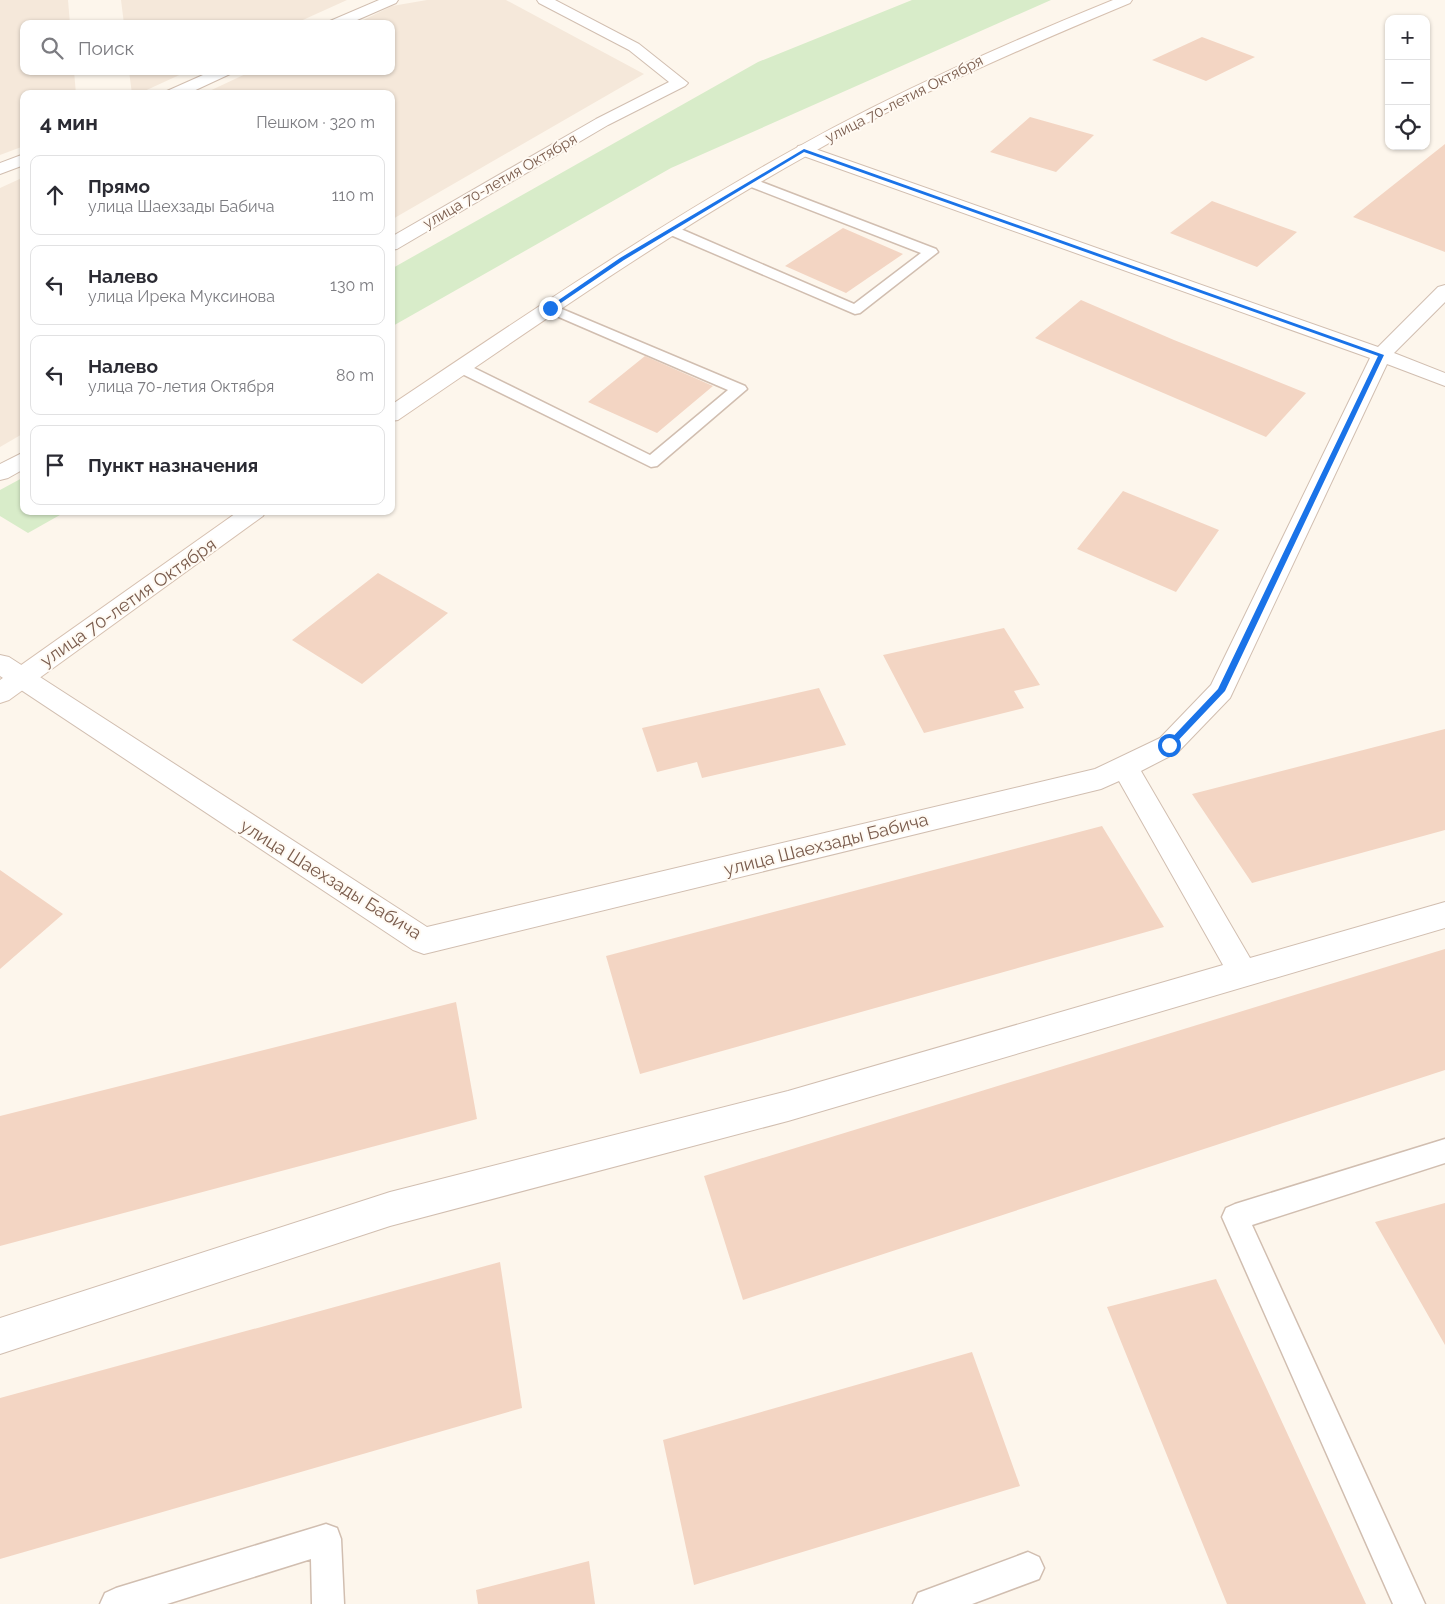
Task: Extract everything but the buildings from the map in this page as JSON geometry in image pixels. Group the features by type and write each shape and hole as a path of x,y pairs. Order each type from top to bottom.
{"street":[{"path":"344,20 391,0"},
{"name":"улица 70-летия Октября","path":"395,243 602,122 680,83 634,47 544,0"},
{"name":"улица 70-летия Октября","path":"395,412 622,259 804,150 886,106 979,61 1120,1"},
{"path":"182,90 216,75"},
{"path":"804,150 1381,355 1445,380"},
{"path":"0,169 20,160"},
{"name":"улица Шаехзады Бабича","path":"7,679 424,941 1101,778 1169,745 1221,691 1381,355 1445,291"},
{"path":"0,473 20,461"},
{"name":"улица 70-летия Октября","path":"7,679 249,515"},
{"path":"1125,767 1243,972"},
{"path":"0,1336 390,1209 788,1106 1243,972 1445,915"}],"lane":[{"path":"670,230 856,310 931,252 751,182"},
{"path":"462,368 651,462 739,388 550,308"},
{"path":"1409,1604 1235,1217 1445,1151"},
{"path":"116,1604 326,1539 328,1604"},
{"path":"929,1604 1028,1568"}],"shaded area":[{"path":"0,0 68,0 70,20 20,20 20,75 74,75 76,90 20,90 20,148 0,155"},
{"path":"121,0 347,0 303,20 124,20"},
{"path":"427,0 506,0 644,74 395,218 395,90 212,90 243,75 395,75 395,20 363,20 392,6"},
{"path":"130,75 179,75 147,90 131,90"},
{"path":"20,179 20,435 0,447 0,188"}],"green space":[{"path":"912,0 1051,0 671,168 395,325 395,267 758,62"},
{"path":"20,479 20,515 60,515 28,533 0,516 0,490"}],"route":[{"path":"550,308 622,259 804,150 1381,355 1221,691 1169,745"}]}
